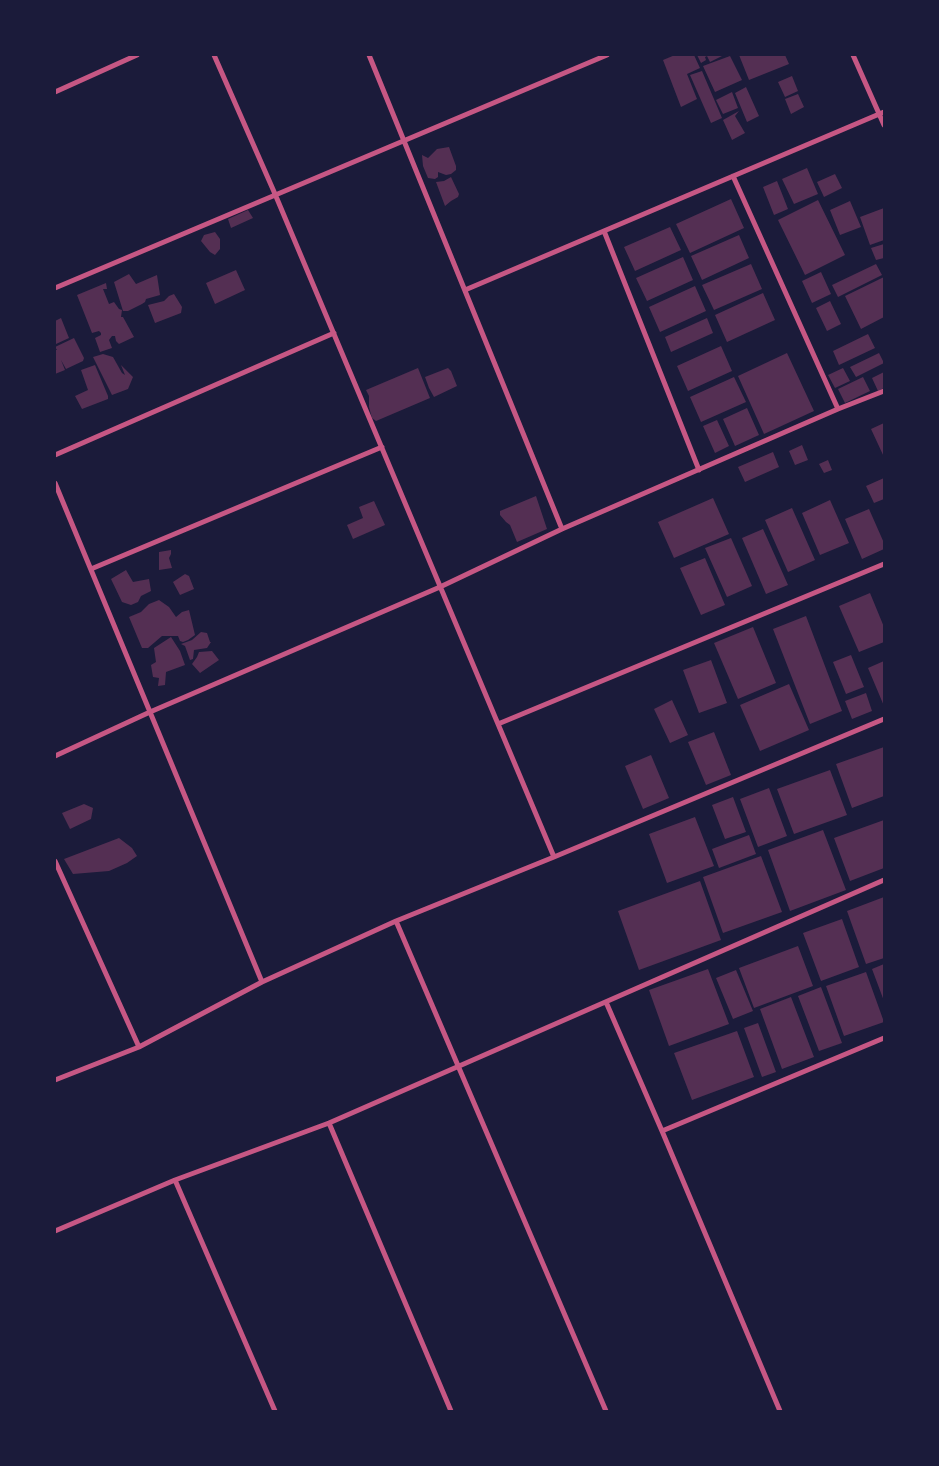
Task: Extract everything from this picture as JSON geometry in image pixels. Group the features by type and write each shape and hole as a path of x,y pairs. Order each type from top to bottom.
{"street":[{"path":"55,92 137,55"},
{"path":"214,55 334,333 554,857"},
{"path":"368,55 562,529"},
{"path":"55,288 607,55"},
{"path":"853,55 882,112 884,125"},
{"path":"465,290 882,112"},
{"path":"734,176 838,409"},
{"path":"604,231 699,470"},
{"path":"55,455 334,333"},
{"path":"55,756 150,712 440,587 562,529 838,409 884,391"},
{"path":"91,568 382,447"},
{"path":"55,483 262,982"},
{"path":"498,724 884,564"},
{"path":"55,1080 139,1047 262,982 396,921 884,719"},
{"path":"55,861 139,1047"},
{"path":"55,1230 175,1180 329,1123 884,880"},
{"path":"396,921 606,1411"},
{"path":"606,1002 780,1411"},
{"path":"662,1131 884,1038"},
{"path":"329,1123 451,1411"},
{"path":"175,1180 275,1411"}],"building":[{"path":"675,55 694,55 700,68 687,74 697,99 681,107 663,60"},
{"path":"697,55 724,55 710,62 707,56 705,57 706,60 701,63"},
{"path":"739,55 785,55 789,64 749,80"},
{"path":"730,56 742,80 715,92 703,66"},
{"path":"702,71 722,118 711,123 690,75"},
{"path":"792,76 798,91 785,97 778,82"},
{"path":"746,87 759,116 747,122 735,93"},
{"path":"732,92 738,108 723,114 716,100"},
{"path":"798,94 804,107 791,114 785,99"},
{"path":"739,111 735,116 745,133 732,140 723,120"},
{"path":"449,147 456,170 446,175 438,172 438,177 435,179 428,178 423,166 422,155 428,158 437,149"},
{"path":"807,168 818,194 794,204 782,179"},
{"path":"835,174 842,188 824,197 817,182"},
{"path":"451,177 459,194 458,197 445,206 436,182 444,181"},
{"path":"777,181 788,209 774,215 763,187"},
{"path":"731,199 744,228 690,253 676,224"},
{"path":"818,200 845,255 805,275 778,220"},
{"path":"850,201 861,227 840,235 830,210"},
{"path":"884,208 884,240 870,245 860,217"},
{"path":"248,210 253,218 231,228 228,219"},
{"path":"670,227 681,250 635,271 624,247"},
{"path":"215,232 220,239 220,249 215,255 201,241 204,235"},
{"path":"739,235 749,258 702,280 691,256"},
{"path":"884,244 884,258 876,260 871,248"},
{"path":"683,257 693,280 647,301 636,278"},
{"path":"751,264 762,289 714,310 702,285"},
{"path":"876,264 882,275 838,297 832,285"},
{"path":"236,270 245,290 215,304 206,283"},
{"path":"821,272 831,294 812,303 802,281"},
{"path":"129,274 136,284 157,275 160,295 146,299 145,302 128,311 123,311 114,282"},
{"path":"884,277 884,317 861,329 845,296"},
{"path":"106,283 107,289 103,289 109,304 114,302 122,310 121,317 123,317 134,337 119,344 115,336 112,336 109,340 112,348 100,352 95,338 101,335 101,333 99,331 92,333 77,295"},
{"path":"695,286 706,311 660,332 649,307"},
{"path":"763,293 775,320 727,342 715,315"},
{"path":"174,294 182,307 181,313 155,323 148,305 164,301"},
{"path":"830,301 841,324 827,331 816,308"},
{"path":"61,318 69,338 56,344 55,321"},
{"path":"707,318 713,333 671,352 665,337"},
{"path":"868,334 875,348 839,365 833,351"},
{"path":"74,338 84,358 83,361 66,369 61,360 65,370 55,374 55,350 57,350 55,347"},
{"path":"721,346 732,371 688,391 677,366"},
{"path":"787,353 814,411 764,434 738,376"},
{"path":"879,353 884,363 856,377 850,367"},
{"path":"103,354 113,357 122,373 125,375 121,365 133,377 128,389 112,395 93,357"},
{"path":"95,365 108,399 82,409 75,396 88,390 81,370"},
{"path":"418,368 430,398 376,421 372,418 369,396 366,390"},
{"path":"448,368 457,386 434,397 425,377"},
{"path":"843,368 850,381 835,388 828,375"},
{"path":"884,372 884,388 878,391 872,378"},
{"path":"734,377 746,402 701,422 690,397"},
{"path":"863,377 870,391 845,403 838,389"},
{"path":"747,408 759,435 735,446 723,419"},
{"path":"717,420 729,446 715,453 703,426"},
{"path":"884,423 884,457 871,429"},
{"path":"802,445 808,460 795,465 789,451"},
{"path":"773,452 779,467 745,482 738,467"},
{"path":"828,460 832,470 824,473 819,464"},
{"path":"884,478 884,499 874,503 866,486"},
{"path":"536,496 547,529 517,542 510,525 500,515 500,511"},
{"path":"713,498 729,534 674,558 658,522"},
{"path":"830,500 849,543 820,555 802,513"},
{"path":"374,501 385,525 353,539 347,525 363,518 359,507"},
{"path":"792,508 815,560 788,572 765,520"},
{"path":"869,509 884,543 884,549 862,559 845,519"},
{"path":"763,529 788,585 766,594 742,538"},
{"path":"731,538 752,586 727,597 705,548"},
{"path":"171,550 169,558 172,568 159,570 159,552"},
{"path":"705,558 725,605 701,615 680,568"},
{"path":"126,570 133,582 149,579 151,591 141,596 138,602 131,605 122,602 111,579"},
{"path":"185,574 189,576 194,589 180,595 173,582"},
{"path":"870,593 884,627 884,642 859,652 839,606"},
{"path":"159,600 169,607 176,617 182,612 189,610 195,635 183,642 180,641 178,636 162,636 148,648 142,648 129,617 141,612 149,604"},
{"path":"806,616 842,711 810,724 773,629"},
{"path":"753,627 776,683 738,699 714,643"},
{"path":"201,632 207,633 211,642 207,648 194,650 193,659 190,660 185,646 181,644 192,640"},
{"path":"171,637 180,651 185,665 166,672 165,685 158,686 159,678 153,677 151,665 156,662 154,648"},
{"path":"212,651 219,660 200,673 192,664 199,652"},
{"path":"851,655 864,687 846,694 833,662"},
{"path":"711,660 727,703 699,713 683,670"},
{"path":"884,661 884,706 868,668"},
{"path":"789,684 809,730 760,751 740,705"},
{"path":"866,693 872,711 852,719 845,701"},
{"path":"672,700 688,735 670,743 654,709"},
{"path":"714,732 731,775 706,785 688,742"},
{"path":"884,747 884,796 852,808 836,764"},
{"path":"651,755 669,798 643,809 625,766"},
{"path":"830,770 847,815 794,834 777,789"},
{"path":"769,788 787,836 758,847 740,799"},
{"path":"733,797 746,832 725,839 712,805"},
{"path":"84,804 93,808 91,819 70,829 62,813"},
{"path":"695,817 714,866 667,883 649,834"},
{"path":"884,820 884,868 850,881 834,838"},
{"path":"823,830 846,890 790,911 768,850"},
{"path":"749,835 756,854 719,868 712,849"},
{"path":"119,838 132,848 137,856 109,871 73,874 64,859"},
{"path":"761,856 782,912 723,933 703,877"},
{"path":"700,881 721,940 639,970 618,911"},
{"path":"884,897 884,958 866,964 847,911"},
{"path":"842,919 859,967 821,981 803,933"},
{"path":"798,946 813,986 754,1008 739,968"},
{"path":"884,964 884,1001 872,969"},
{"path":"708,969 729,1024 669,1046 649,990"},
{"path":"736,970 753,1011 733,1019 716,978"},
{"path":"866,972 884,1022 844,1036 826,986"},
{"path":"821,987 842,1043 819,1051 798,996"},
{"path":"791,997 814,1057 782,1069 760,1009"},
{"path":"758,1023 776,1072 762,1077 744,1028"},
{"path":"737,1031 754,1077 692,1100 674,1053"}]}
